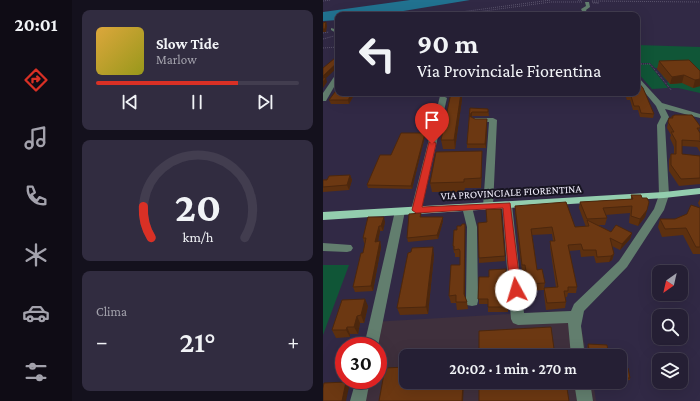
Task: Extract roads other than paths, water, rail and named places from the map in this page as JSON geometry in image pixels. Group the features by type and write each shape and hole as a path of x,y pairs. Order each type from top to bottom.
{"main road":[{"name":"VIA PROVINCIALE FIORENTINA","path":"323,216 664,195 700,191"}],"street":[{"path":"584,12 583,9 588,7 586,2"},
{"path":"323,99 335,79"},
{"path":"640,83 659,105 665,118"},
{"path":"416,210 443,98"},
{"path":"659,105 700,116"},
{"path":"577,349 575,318 579,308 623,264 659,210 664,195 661,125 669,113 678,110"},
{"path":"475,120 493,120 488,206"},
{"path":"507,205 519,318 575,318"},
{"path":"467,207 472,227 472,301"},
{"path":"373,337 400,211"},
{"path":"323,248 347,248"},
{"path":"358,401 361,389"},
{"path":"583,389 585,401"}],"water":[{"path":"410,0 470,0 397,12 335,12 335,20 323,21 323,12"}]}
